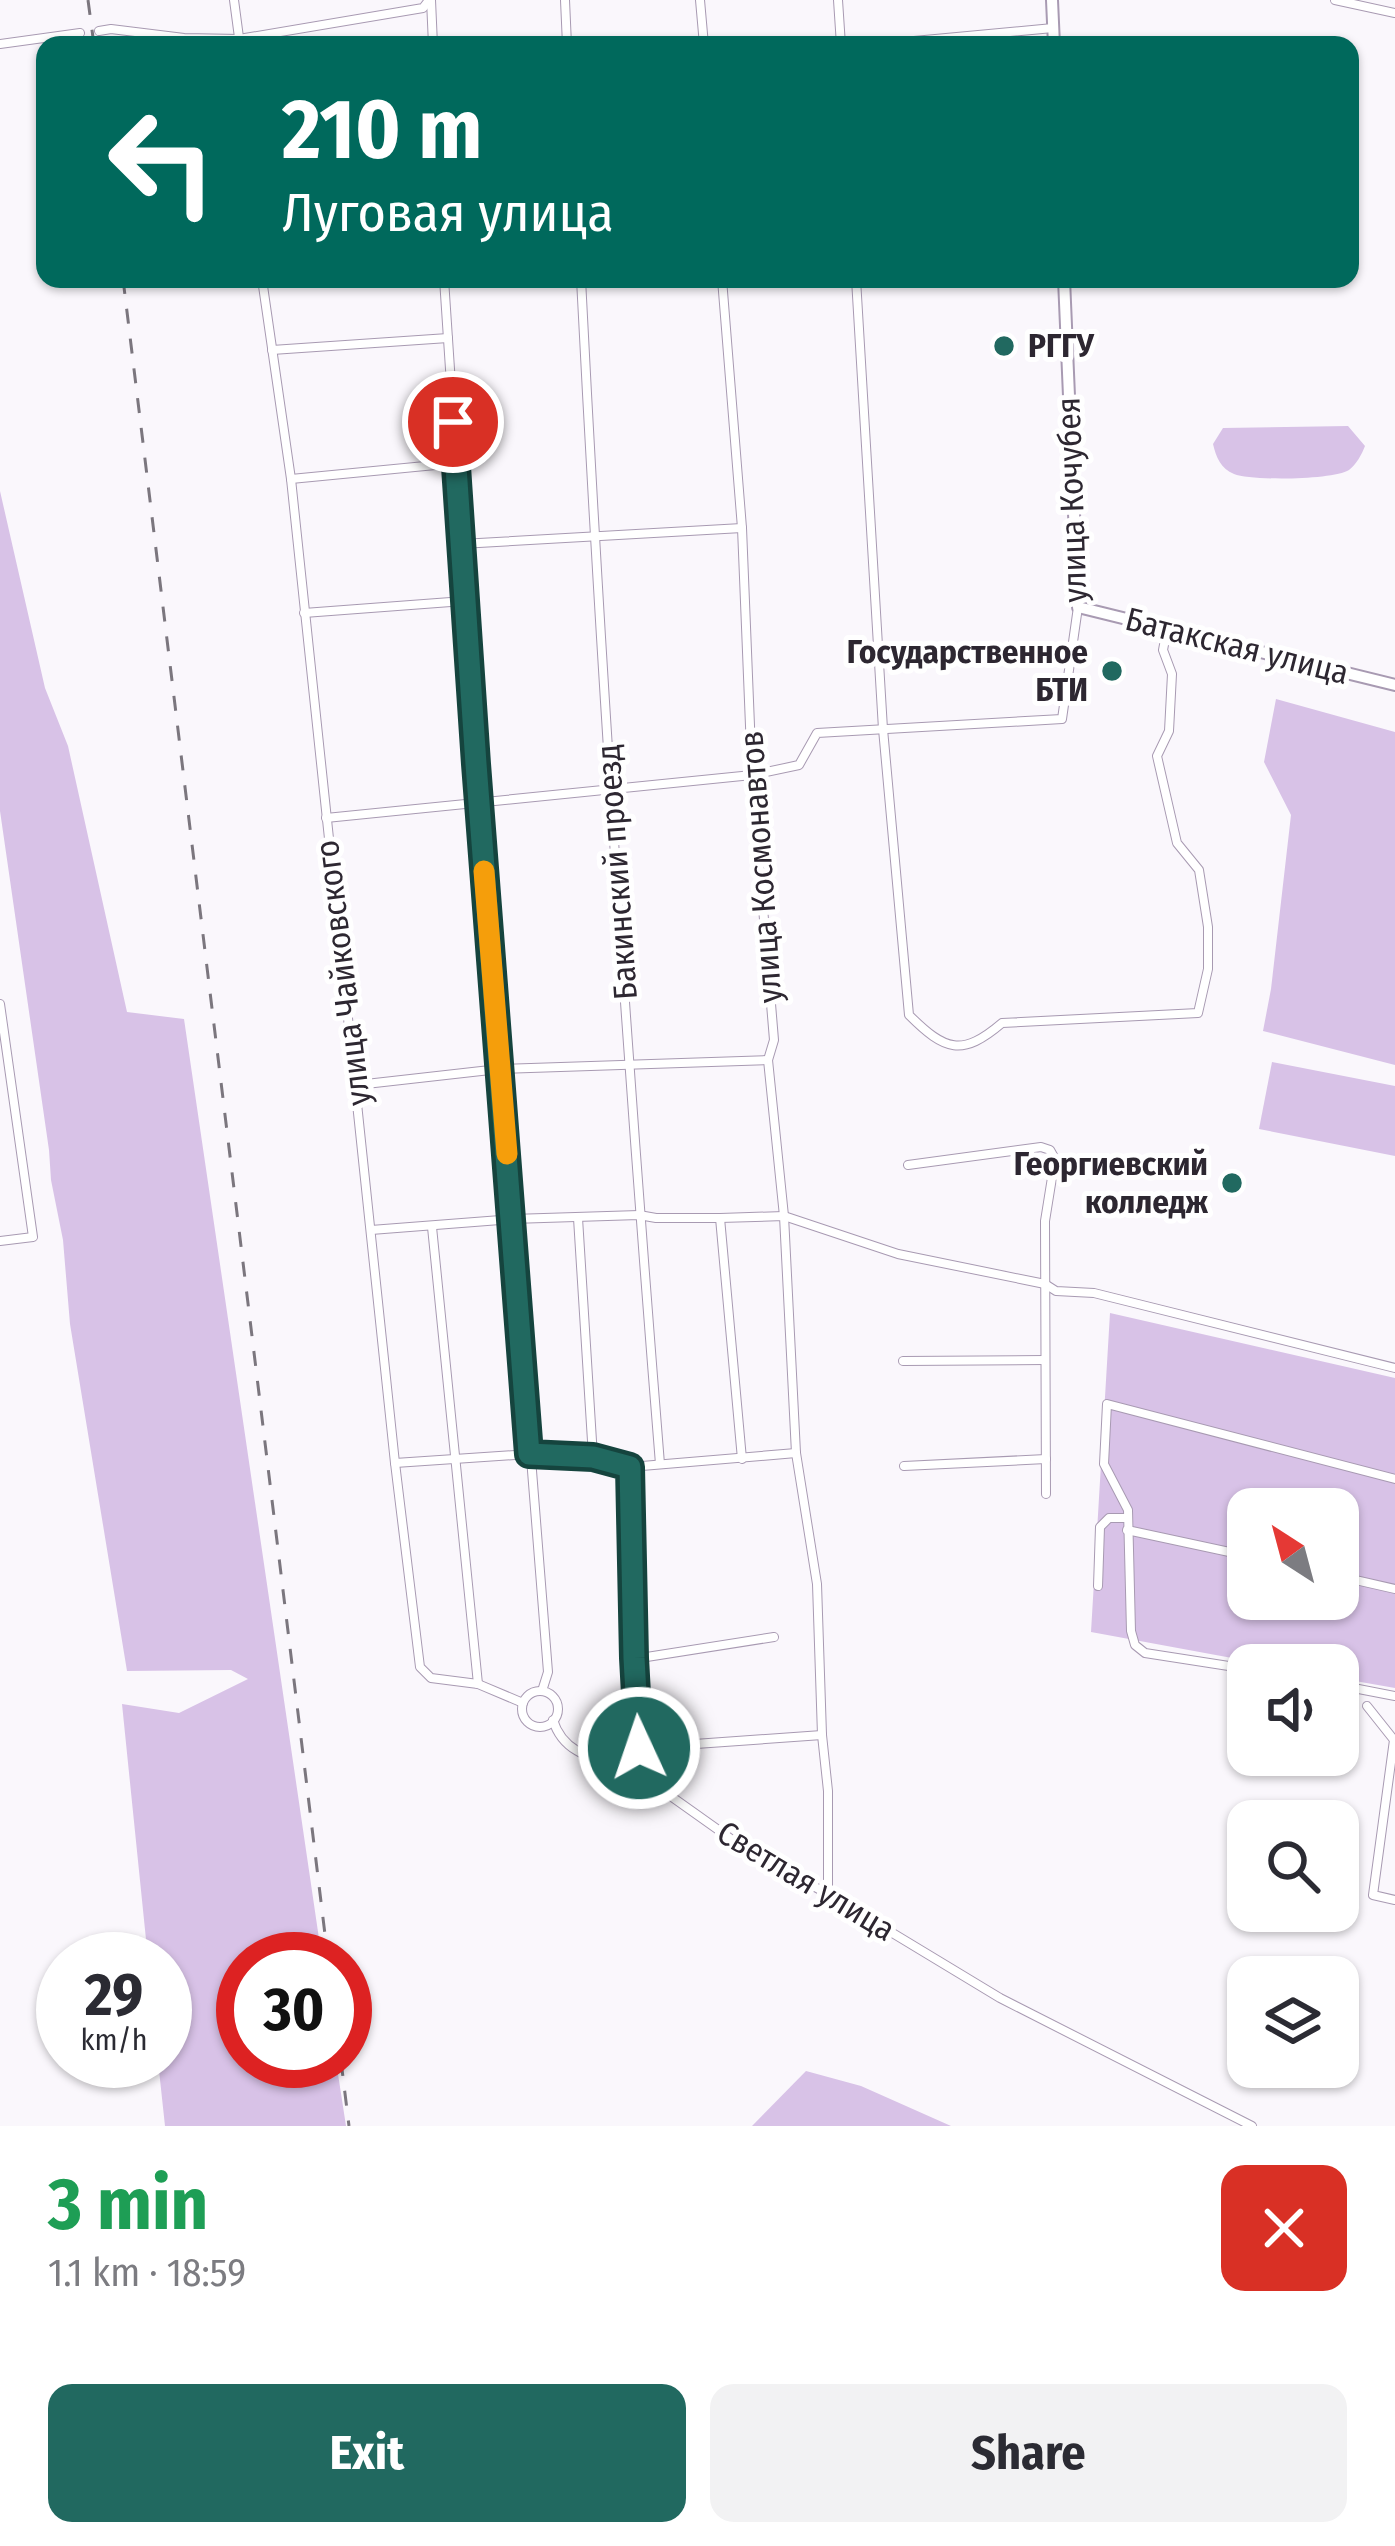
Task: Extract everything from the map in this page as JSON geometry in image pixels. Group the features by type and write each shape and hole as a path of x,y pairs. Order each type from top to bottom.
{"main road":[{"path":"1052,0 1053,36"},
{"name":"улица Кочубея","path":"1064,288 1078,607"},
{"name":"Батакская улица","path":"1078,607 1395,685"}],"street":[{"path":"234,0 238,36"},
{"path":"272,36 424,8 430,0"},
{"path":"430,0 432,36"},
{"path":"565,0 567,36"},
{"path":"700,0 703,36"},
{"path":"838,0 840,36"},
{"path":"1335,0 1395,14"},
{"path":"967,36 1053,28"},
{"path":"98,31 168,36"},
{"path":"58,36 80,33"},
{"path":"0,44 36,39"},
{"name":"улица Чайковского","path":"263,288 291,479 420,1667 431,1678 478,1684"},
{"path":"445,288 479,804 548,1672 542,1691"},
{"name":"Бакинский проезд","path":"580,288 660,1464"},
{"name":"улица Космонавтов","path":"723,288 742,529 752,775 774,1040 768,1060 784,1216 796,1453 817,1584 828,1791 828,1894"},
{"path":"857,288 883,729 909,1016 949,1047 987,1036 1003,1023 1198,1012 1208,969 1208,927 1199,869 1177,843 1157,757 1169,730 1172,674 1163,650 1167,629"},
{"path":"272,350 448,338"},
{"path":"291,479 456,463"},
{"path":"460,544 742,529"},
{"path":"304,613 464,601"},
{"name":"улица Кочубея","path":"883,729 1062,719 1078,607"},
{"path":"326,818 752,775 800,765 817,733 883,729"},
{"path":"0,1004 33,1237 0,1241"},
{"path":"357,1085 500,1069 768,1060"},
{"path":"908,1165 1041,1147 1050,1150 1054,1159 1045,1221 1046,1494"},
{"path":"371,1230 640,1214 720,1219 784,1216 898,1254 1045,1284 1056,1291 1094,1293 1395,1368"},
{"path":"578,1218 593,1457"},
{"path":"720,1219 742,1459"},
{"path":"432,1227 478,1684 523,1702"},
{"path":"902,1360 1045,1360"},
{"path":"1227,1666 1145,1653 1135,1645 1128,1510 1104,1464 1107,1404 1395,1479"},
{"path":"395,1463 529,1454 593,1457 630,1467 796,1453"},
{"path":"904,1466 1046,1460"},
{"path":"630,1467 639,1748 634,1770"},
{"path":"1098,1586 1100,1527 1109,1518 1128,1518"},
{"path":"1127,1530 1227,1551"},
{"path":"1359,1581 1395,1589"},
{"path":"634,1658 774,1637"},
{"path":"1359,1689 1395,1696"},
{"path":"542,1691 553,1697 558,1709 547,1725 530,1724 522,1711 523,1702 542,1691"},
{"path":"1367,1706 1394,1740 1373,1895 1395,1900"},
{"name":"Светлая улица","path":"553,1720 558,1737 572,1750 634,1770 748,1851 1000,1998 1252,2126"},
{"path":"639,1748 822,1735"}],"shaded area":[{"path":"1348,426 1364,449 1349,470 1327,476 1234,474 1220,462 1213,444 1223,428"},
{"path":"0,491 45,688 68,746 127,1012 184,1019 318,1932 216,1932 216,2088 340,2088 346,2126 165,2126 161,2088 192,2088 192,1932 145,1932 122,1704 179,1713 248,1679 231,1670 127,1671 70,1324 63,1240 0,811"},
{"path":"1276,699 1395,732 1395,1065 1263,1031 1291,815 1264,762"},
{"path":"1272,1062 1395,1086 1395,1156 1259,1129"},
{"path":"1110,1313 1395,1378 1395,1688 1359,1682 1359,1644 1227,1644 1227,1657 1091,1632"},
{"path":"806,2071 861,2086 951,2126 752,2126"}],"railway":[{"path":"88,0 93,36"},
{"path":"124,288 325,1932"},
{"path":"344,2088 349,2126"}],"slow traffic":[{"path":"484,871 507,1154"}],"place":[{"name":"РГГУ","path":"1004,346"},
{"name":"Государственное БТИ","path":"1112,671"},
{"name":"Георгиевский колледж","path":"1232,1183"}],"route":[{"path":"453,422 529,1454 593,1457 630,1467 639,1748"}]}
